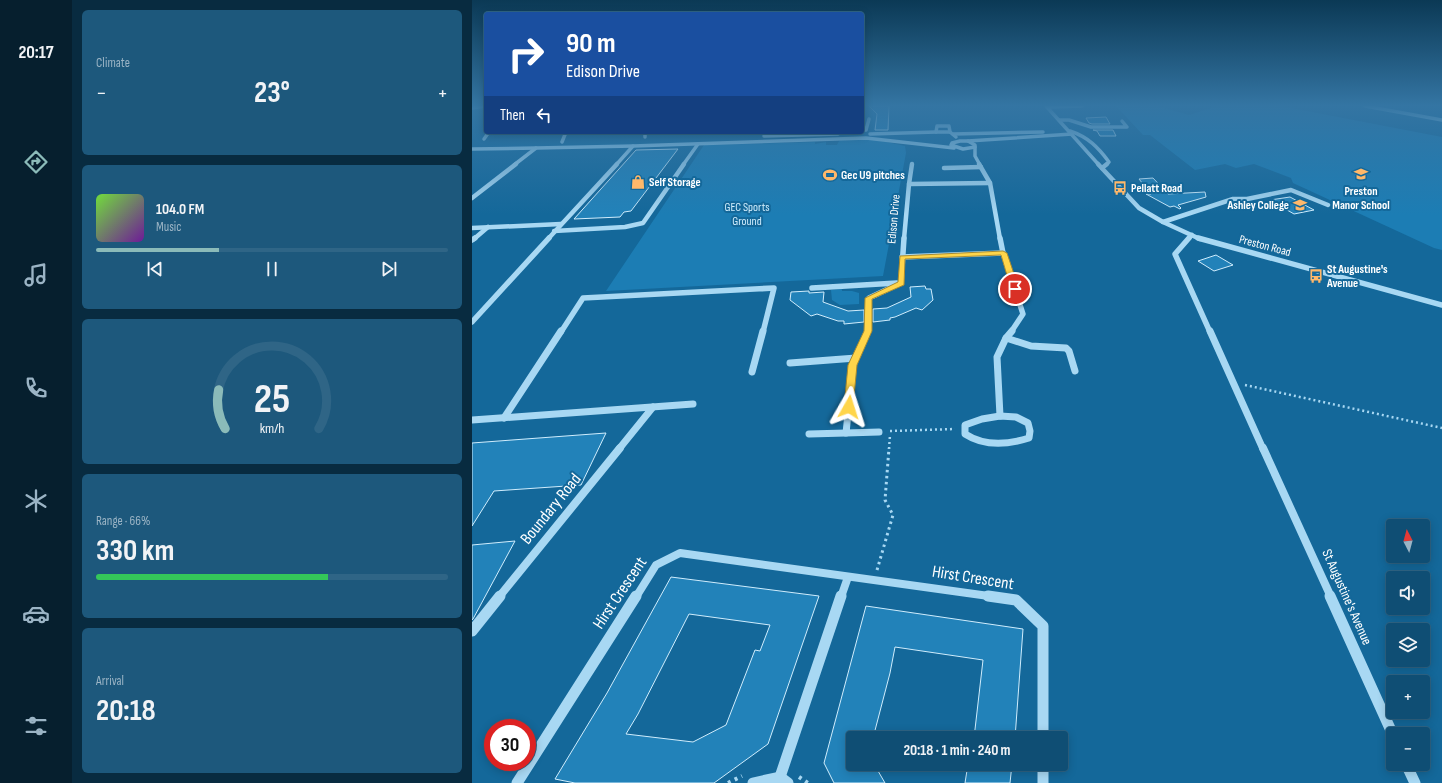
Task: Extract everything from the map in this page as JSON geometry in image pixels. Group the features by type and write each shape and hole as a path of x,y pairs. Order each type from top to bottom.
{"street":[{"path":"472,149 731,143"},
{"path":"907,143 962,149 982,143"},
{"path":"930,146 952,143 951,146 954,148"},
{"path":"970,143 975,146"},
{"name":"Preston Road","path":"1080,143 1139,208 1163,222 1192,235 1442,305"},
{"name":"Preston Road","path":"1093,143 1101,150 1109,162 1102,168"},
{"path":"554,231 625,227 643,224 698,144"},
{"path":"472,322 475,315 633,146"},
{"path":"975,146 975,156"},
{"path":"472,198 536,148"},
{"path":"962,149 975,156 990,183 1003,253 1023,314 1014,329 1006,338 997,357 1000,416"},
{"path":"909,184 912,164"},
{"path":"944,168 981,166"},
{"name":"Edison Drive","path":"901,283 909,184 990,183"},
{"path":"1163,222 1233,199 1247,199 1291,190 1328,205"},
{"path":"472,228 561,224"},
{"path":"472,240 488,227"},
{"name":"St Augustine's Avenue","path":"1192,235 1182,244 1175,254 1389,727"},
{"path":"902,257 1003,253"},
{"path":"812,288 901,283"},
{"path":"846,433 853,365 868,331 869,298 901,283"},
{"path":"504,418 583,298 774,288 752,372"},
{"path":"1006,338 1031,346 1066,348 1070,351 1074,371"},
{"path":"790,363 856,358"},
{"path":"472,420 693,404"},
{"name":"Boundary Road","path":"472,631 653,407"},
{"path":"1000,416 1016,417 1028,423 1030,431 1029,438 1017,442 998,444 974,440 965,434 965,425 974,420 1000,416"},
{"path":"809,434 879,432"},
{"name":"Hirst Crescent","path":"517,783 656,565 680,553 1016,600 1043,626 1043,731"},
{"path":"753,783 784,780 848,577"},
{"path":"1043,771 1043,783"},
{"path":"1409,771 1415,783"}],"path":[{"path":"1233,383 1442,428"},
{"path":"879,432 964,429"},
{"path":"874,580 892,515 885,500 890,431"}],"green space":[{"name":"GEC Sports Ground","path":"795,143 815,143 815,144 826,143 826,145 837,145 838,143 889,143 905,146 906,153 883,276 606,291 704,145"},
{"name":"Preston Manor School","path":"1160,143 1442,143 1442,250 1434,248 1293,183 1291,178 1254,164 1236,168 1225,164 1195,170"},
{"path":"842,289 842,291 859,293 859,304 840,305 832,300 831,290"}],"building":[{"path":"678,149 631,211 624,212 620,217 574,219 636,150"},
{"path":"1153,178 1168,194 1205,192 1206,197 1178,205 1181,208 1180,209 1174,206 1170,207 1146,194 1151,194 1139,179"},
{"path":"1290,197 1314,210 1294,214 1270,200"},
{"path":"1216,255 1233,265 1214,271 1198,261"},
{"path":"925,286 926,289 931,289 933,300 922,310 916,308 890,318 890,320 873,322 873,309 887,308 911,297 910,287"},
{"path":"809,291 809,293 824,292 823,302 848,311 864,310 864,322 844,324 844,321 838,321 817,314 811,316 790,300 791,292"},
{"path":"606,433 581,485 494,491 472,526 472,443"},
{"path":"515,541 473,619 472,620 472,545"},
{"path":"671,577 819,596 768,744 714,783 575,783 555,779 607,693","holes":["689,614 770,625 760,651 755,650 726,725 693,742 626,734 638,714"]},
{"path":"866,606 1023,629 1016,731 975,731 983,660 895,647 890,673 875,731 846,731 846,771 878,771 885,783 834,783 824,763"},
{"path":"967,771 1011,771 1010,783 965,783"}],"place":[{"name":"Preston Manor School","path":"1361,174"},
{"name":"Gec U9 pitches","path":"830,175"},
{"name":"Self Storage","path":"638,182"},
{"name":"Pellatt Road","path":"1120,188"},
{"name":"Ashley College","path":"1300,205"},
{"name":"St Augustine's Avenue","path":"1316,276"}],"route":[{"path":"849,407 853,365 868,331 869,298 901,283 902,257 1003,253 1015,289"}]}
